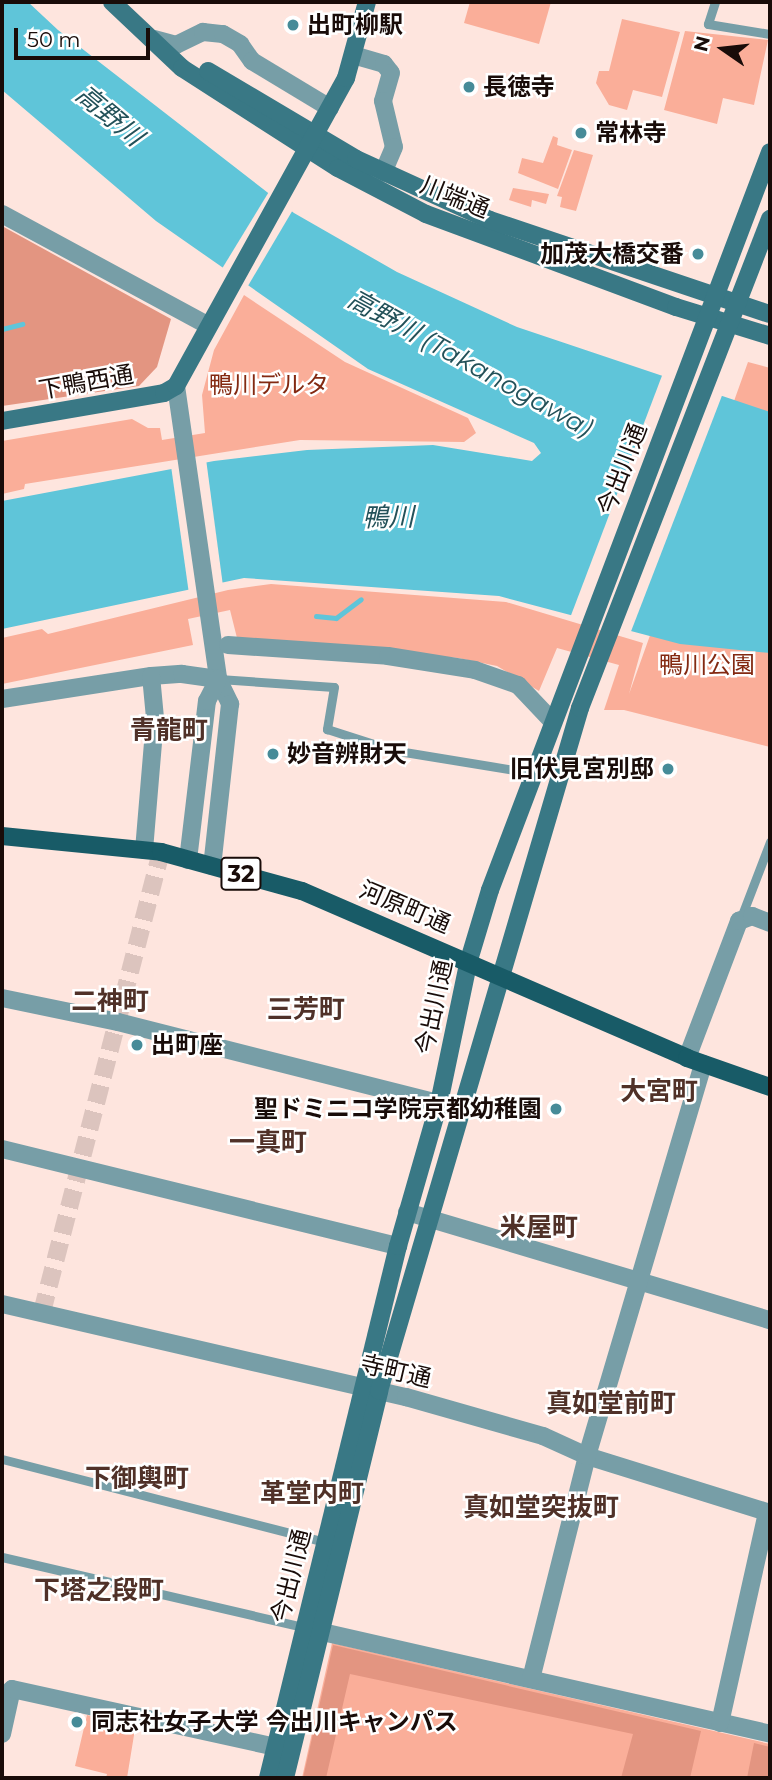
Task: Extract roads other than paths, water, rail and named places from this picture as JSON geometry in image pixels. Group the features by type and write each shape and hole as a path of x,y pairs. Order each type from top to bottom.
{"main road":[{"name":"川端通","path":"112,2 154,38 312,143 426,214 705,316 770,336"},
{"path":"176,386 211,317 298,170 330,108 353,55 366,2"},
{"name":"川端通","path":"312,143 490,220 770,314"},
{"name":"今出川通","path":"268,1778 310,1629 371,1390 398,1246 439,1103 469,960 533,773 696,338 770,152"},
{"name":"今出川通","path":"371,1390 429,1219 580,708 770,219"},
{"name":"下鴨西通","path":"2,421 164,393 176,386"},
{"name":"河原町通","path":"2,836 144,850 302,891 469,960 695,1061 770,1087"},
{"name":"今出川通","path":"285,1778 310,1629"}],"street":[{"path":"154,38 176,45 203,32 223,34 240,44 252,61 330,108"},
{"path":"353,55 384,64 391,73 383,101 394,147 383,173"},
{"path":"2,214 211,317"},
{"path":"176,386 220,642 218,679 207,701 188,860"},
{"path":"220,642 387,656 475,670 518,685 553,722"},
{"path":"2,699 151,676 182,674 218,679"},
{"path":"144,850 155,718 151,676"},
{"path":"212,866 230,704 218,679"},
{"path":"531,1679 587,1455 639,1281 695,1061 746,919 770,923"},
{"path":"2,998 118,1022 439,1103"},
{"path":"2,1149 398,1246"},
{"path":"407,1212 770,1321"},
{"name":"寺町通","path":"2,1304 371,1390 543,1436 587,1455 768,1512"},
{"path":"720,1723 768,1512"},
{"path":"310,1629 770,1734"},
{"path":"2,1734 12,1689 275,1747"}],"lane":[{"path":"715,2 708,24 770,34"},
{"path":"218,679 334,687 327,729 392,750 533,773"},
{"path":"746,919 770,842"},
{"path":"2,1458 332,1544"},
{"path":"2,1557 310,1629"}],"water":[{"path":"2,2 28,2 58,30 294,213 397,272 517,327 770,412 770,653 680,644 499,596 244,578 2,629 2,501 214,461 307,450 433,445 532,461 541,453 534,443 368,369 156,221 2,90"}],"waterway":[{"path":"2,329 22,324"},
{"path":"316,616 336,618 361,599"}],"tunnel":[{"path":"42,1312 161,852"}],"place":[{"name":"出町柳駅","path":"293,25"},
{"name":"長徳寺","path":"469,87"},
{"name":"常林寺","path":"581,133"},
{"name":"加茂大橋交番","path":"698,254"},
{"name":"妙音辨財天","path":"273,754"},
{"name":"旧伏見宮別邸","path":"668,769"},
{"name":"出町座","path":"137,1045"},
{"name":"聖ドミニコ学院京都幼稚園","path":"556,1109"},
{"name":"同志社女子大学 今出川キャンパス","path":"77,1722"}],"district":[{"name":"青龍町","path":"169,731"},
{"name":"二神町","path":"110,1002"},
{"name":"三芳町","path":"306,1010"},
{"name":"大宮町","path":"659,1092"},
{"name":"一真町","path":"268,1143"},
{"name":"米屋町","path":"539,1228"},
{"name":"真如堂前町","path":"611,1404"},
{"name":"下御輿町","path":"137,1479"},
{"name":"革堂内町","path":"312,1494"},
{"name":"真如堂突抜町","path":"541,1508"},
{"name":"下塔之段町","path":"99,1591"}],"water label":[{"name":"高野川","path":"109,116"},
{"name":"高野川 (Takanogawa)","path":"470,364"},
{"name":"鴨川","path":"388,518"}],"park label":[{"name":"鴨川デルタ","path":"269,385"},
{"name":"鴨川公園","path":"707,665"}]}
